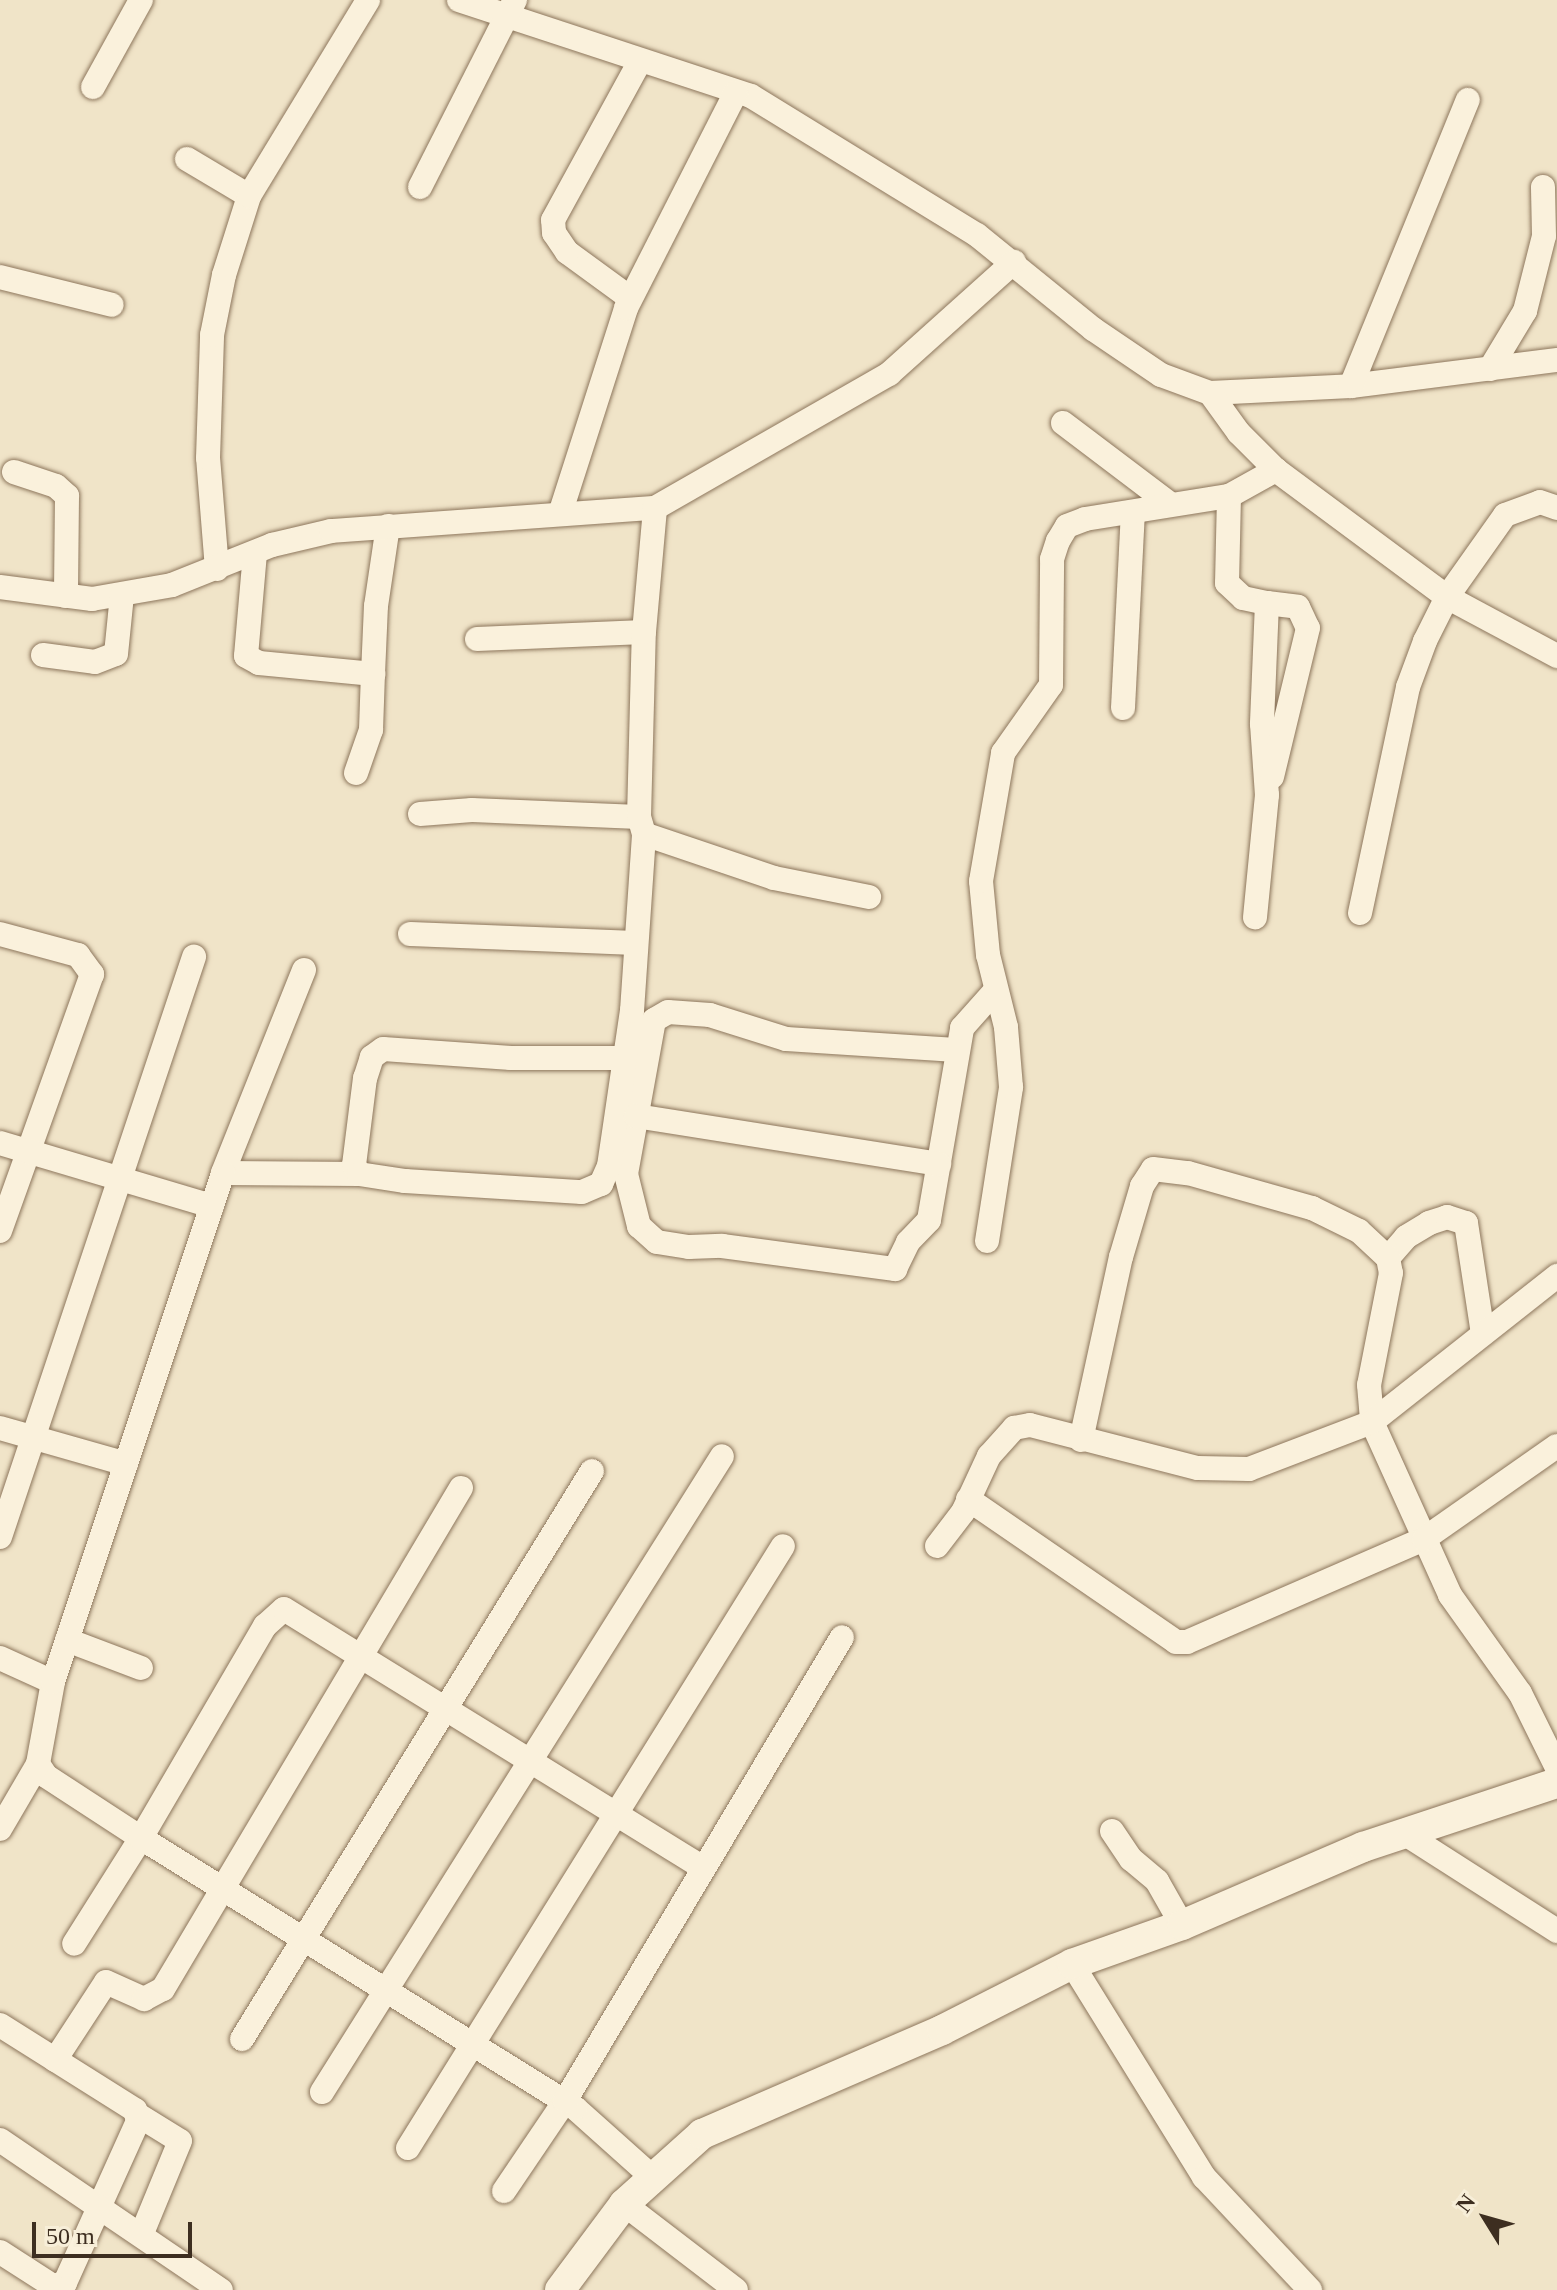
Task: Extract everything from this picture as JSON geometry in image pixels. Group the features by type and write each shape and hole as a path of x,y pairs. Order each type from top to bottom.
{"street":[{"path":"93,87 141,0"},
{"path":"217,569 208,458 212,335 249,196 368,0"},
{"path":"459,0 511,9 640,61 736,92 904,186 1014,262 1093,329 1161,375 1210,393 1351,386 1557,360"},
{"path":"420,187 511,9"},
{"path":"630,298 567,252 554,233 553,220 640,61"},
{"path":"560,514 630,298 736,92"},
{"path":"1351,386 1468,100"},
{"path":"187,159 249,196"},
{"path":"1490,369 1525,311 1544,236 1543,187"},
{"path":"0,587 66,596 122,595 217,569 300,536 388,526 655,508 889,374 1014,262"},
{"path":"0,277 112,305"},
{"path":"1210,393 1239,433 1276,470 1447,597 1557,656"},
{"path":"1063,423 1170,504"},
{"path":"987,1241 1011,1087 1006,1027 994,992 981,881 1003,753 1051,685 1052,559 1067,526 1170,504 1229,496 1276,470"},
{"path":"14,472 56,486 67,496 66,596"},
{"path":"1229,496 1227,583 1243,598 1298,607 1308,628 1267,795 1255,917"},
{"path":"1360,913 1408,687 1447,597 1505,515 1540,502 1557,508"},
{"path":"223,1173 359,1174 582,1192 601,1184 609,1166 636,943 642,826 644,632 655,508"},
{"path":"1123,708 1133,512"},
{"path":"356,773 371,730 376,606 388,526"},
{"path":"255,553 246,656 259,663 373,674"},
{"path":"43,655 95,662 116,654 122,595"},
{"path":"1267,603 1262,724 1267,795"},
{"path":"477,639 644,632"},
{"path":"420,814 472,810 642,826 774,878 869,897"},
{"path":"0,934 78,955 92,974 0,1231"},
{"path":"410,934 636,943"},
{"path":"0,1537 36,1437 194,957"},
{"path":"0,1829 38,1764 53,1682 223,1173 304,970"},
{"path":"956,1050 786,1039 710,1015 668,1012 654,1020 626,1174 639,1226 657,1242 689,1247 722,1246 895,1269 908,1242 929,1220 962,1028 994,992"},
{"path":"359,1174 353,1152 365,1078 372,1057 383,1049 511,1058 623,1058"},
{"path":"636,1116 939,1164"},
{"path":"0,1143 212,1206"},
{"path":"1081,1440 1121,1257 1142,1186 1153,1169 1188,1173 1312,1208 1359,1231 1388,1258"},
{"path":"1483,1334 1466,1223 1447,1217 1429,1223 1406,1237 1388,1258 1387,1306 1369,1385 1372,1422 1450,1595 1520,1693 1557,1768"},
{"path":"937,1546 968,1499 989,1456 1014,1428 1030,1425 1198,1468 1249,1469 1372,1422 1557,1276"},
{"path":"0,1428 126,1464"},
{"path":"968,1499 1176,1642 1207,1636 1424,1539 1557,1446"},
{"path":"322,2092 534,1762 722,1456"},
{"path":"242,2039 449,1709 592,1471"},
{"path":"55,2060 106,1982 144,1999 159,1994 461,1488"},
{"path":"408,2148 470,2041 783,1546"},
{"path":"74,1944 279,1609 363,1656 704,1868"},
{"path":"504,2191 565,2101 842,1637"},
{"path":"67,1640 141,1668"},
{"path":"0,1658 53,1682"},
{"path":"38,1764 46,1776 141,1838 565,2101 651,2176"},
{"path":"560,2290 624,2204 651,2176 702,2134 942,2030 1072,1964 1182,1925 1404,1833 1557,1783"},
{"path":"1112,1831 1131,1859 1157,1881 1182,1925"},
{"path":"1404,1833 1557,1931"},
{"path":"1072,1964 1204,2177 1310,2290"},
{"path":"0,2025 180,2141 142,2233"},
{"path":"0,2252 59,2286 103,2205 138,2115"},
{"path":"0,2140 103,2205 221,2290"},
{"path":"624,2204 736,2290"}]}
